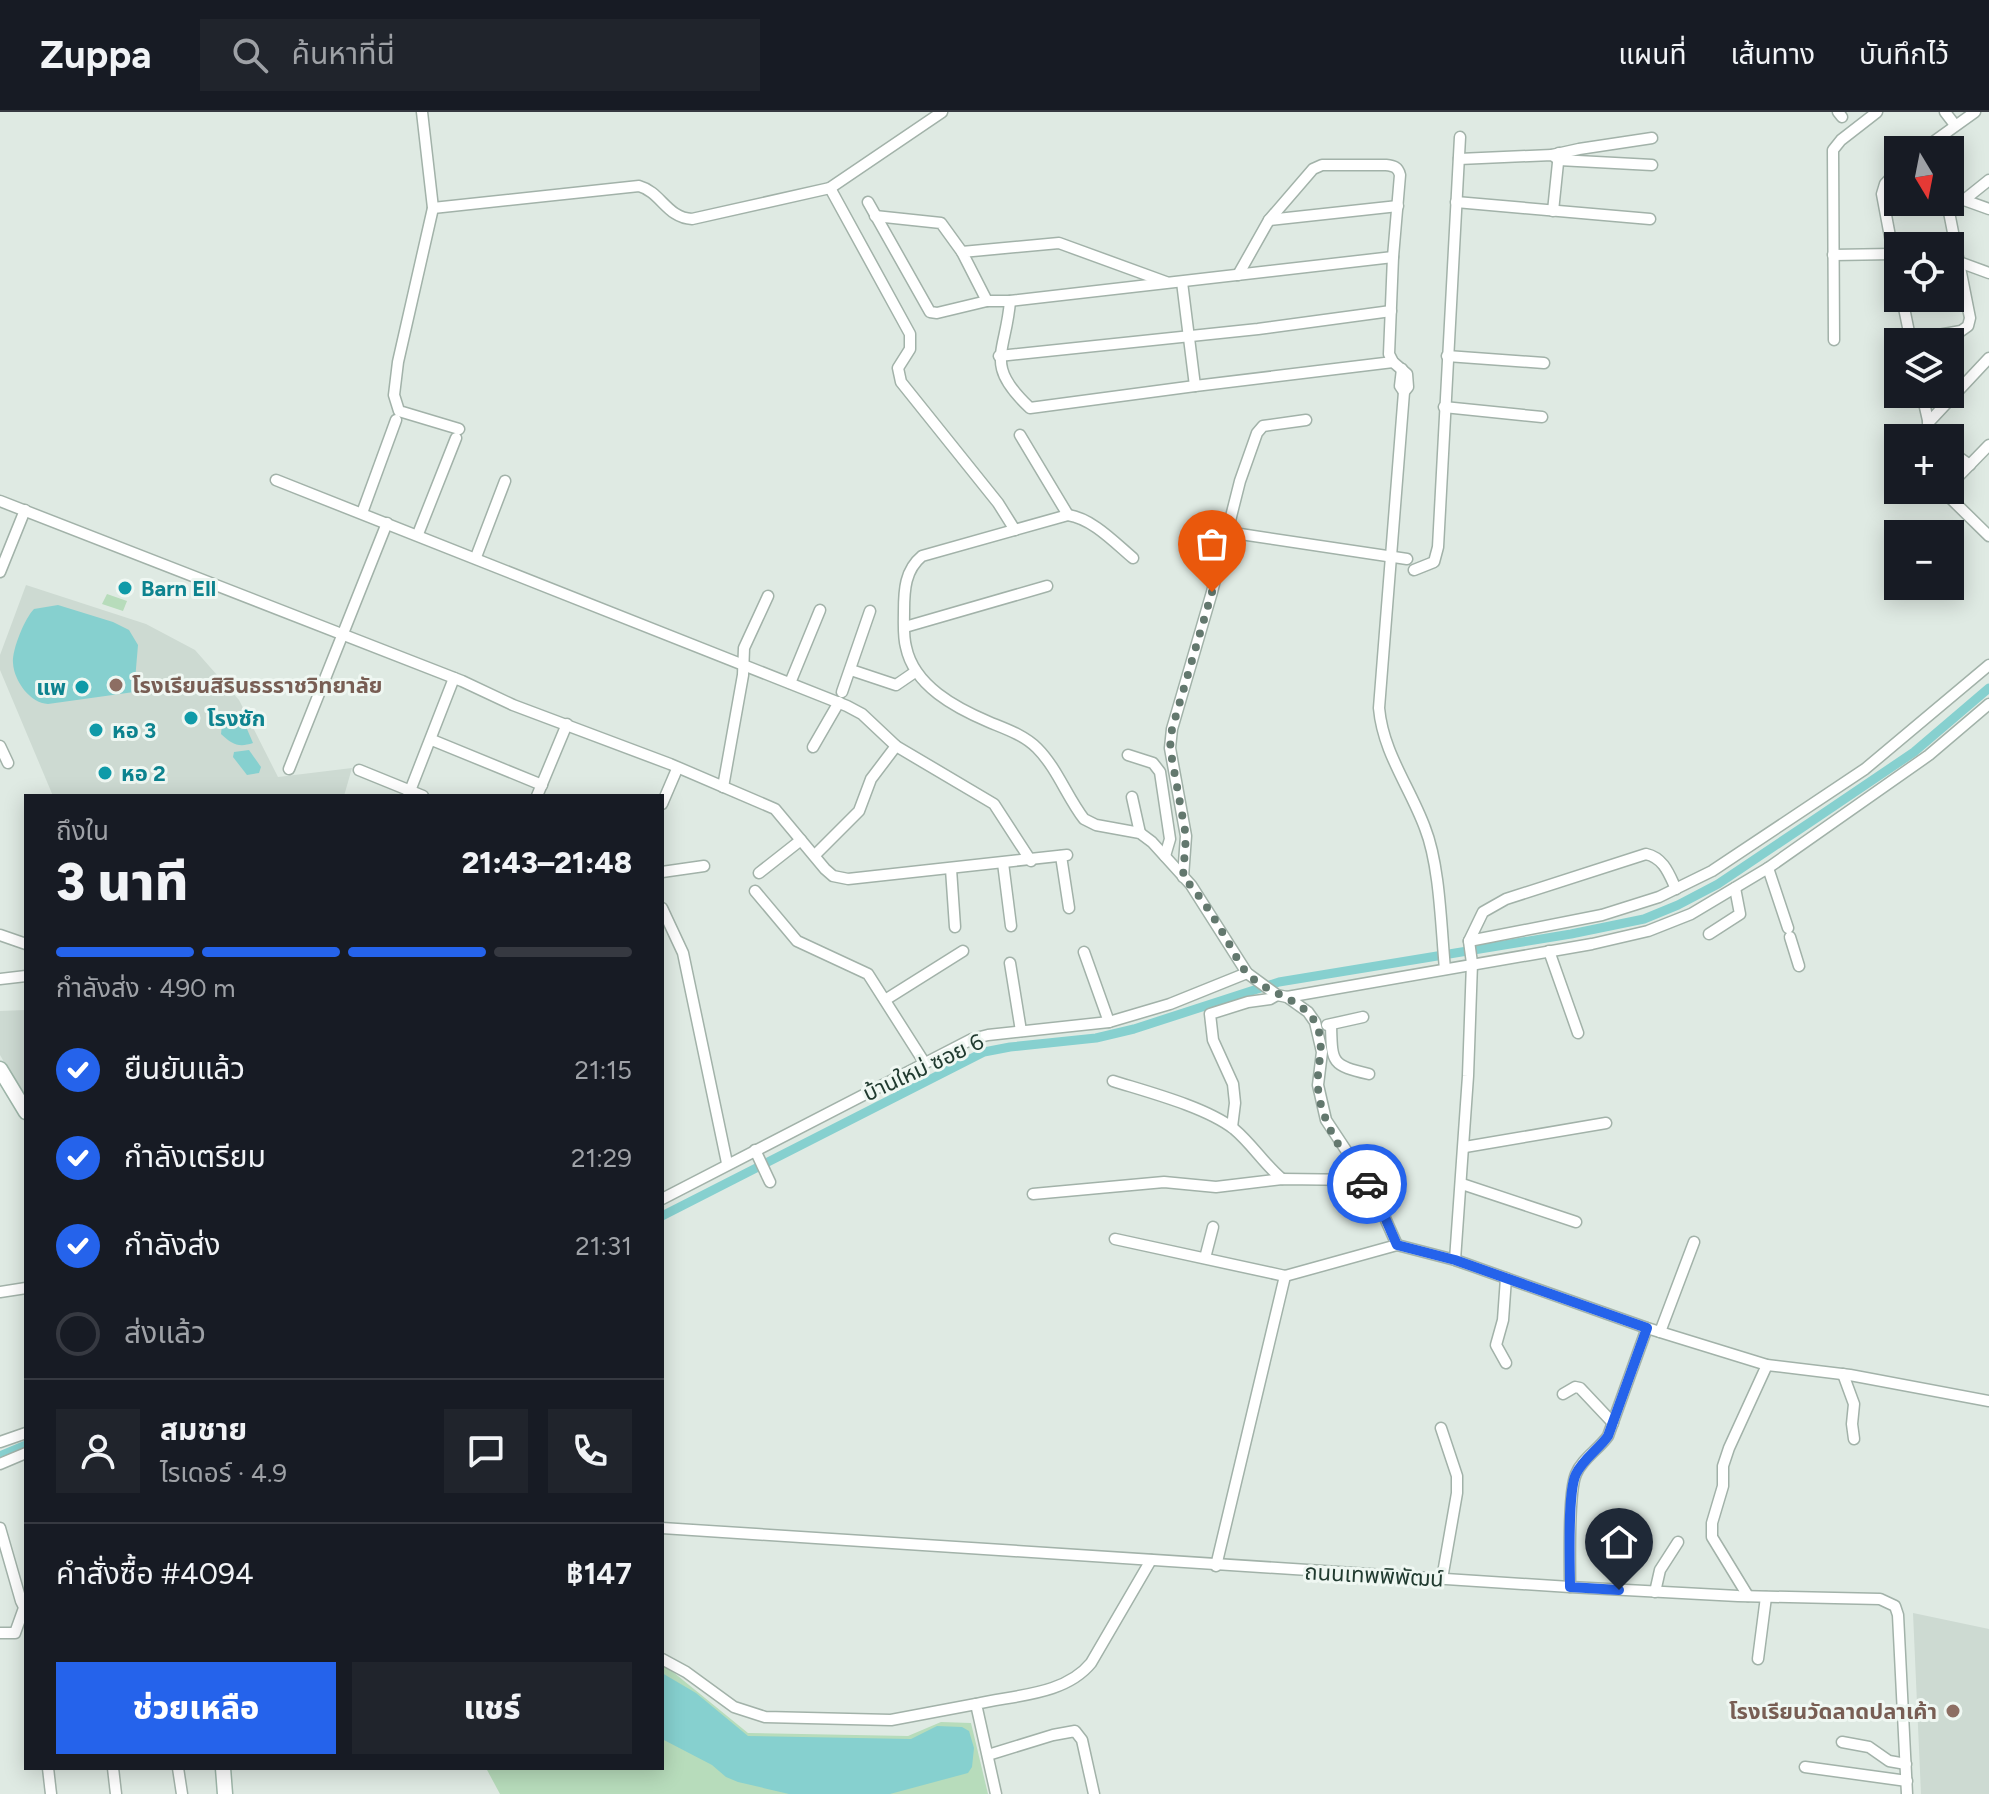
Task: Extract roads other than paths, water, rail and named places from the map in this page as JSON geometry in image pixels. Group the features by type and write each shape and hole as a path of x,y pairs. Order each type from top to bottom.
{"main road":[{"path":"0,1069 24,1109"},
{"path":"223,1770 225,1794"}],"street":[{"path":"418,534 458,434 399,411 394,395 398,362 433,208 422,112"},
{"path":"433,208 639,186 651,191 669,211 683,219 692,219 830,188 942,112"},
{"path":"1834,340 1833,150 1877,112"},
{"path":"1945,112 1955,125"},
{"path":"1940,136 1975,112"},
{"path":"1227,532 1390,562 1427,566 1434,562 1438,547 1460,137"},
{"path":"1557,156 1652,138"},
{"path":"1459,159 1557,156 1652,165"},
{"path":"1553,211 1557,156"},
{"path":"1238,275 1269,220 1305,177 1322,165 1395,166 1400,175 1389,354 1407,374 1408,387 1404,392 1380,684 1381,728 1391,758 1427,831 1444,964"},
{"path":"1964,200 1989,180"},
{"path":"830,188 910,334 910,349 898,368 901,382 998,503 1015,530"},
{"path":"1964,200 1989,209"},
{"path":"868,202 930,312 937,313 987,301 1010,301 1393,257"},
{"path":"1456,202 1650,219"},
{"path":"1269,220 1398,206"},
{"path":"875,216 941,223 962,252 987,301"},
{"path":"962,252 1059,243 1166,282"},
{"path":"1833,255 1884,254"},
{"path":"1964,264 1989,273"},
{"path":"1182,282 1195,386"},
{"path":"1964,287 1970,318 1964,329"},
{"path":"1010,301 999,356 1000,370 1016,395 1030,408 1195,386 1397,366"},
{"path":"999,356 1276,327 1391,311"},
{"path":"1447,356 1544,363"},
{"path":"1928,423 1989,358"},
{"path":"1444,407 1542,417"},
{"path":"1925,408 1928,423"},
{"path":"362,513 396,420"},
{"path":"1183,877 1186,836 1170,748 1172,729 1240,481 1257,433 1263,426 1306,420"},
{"path":"1020,435 1068,515 1092,525 1133,558"},
{"path":"1964,471 1989,445"},
{"path":"1964,461 1970,465"},
{"path":"276,480 743,665 840,697 896,746 994,804 1031,861"},
{"path":"476,557 505,481"},
{"path":"0,501 454,678 513,705 775,809 833,876 848,879 1064,856 1069,908"},
{"path":"1959,504 1988,534"},
{"path":"0,572 25,510"},
{"path":"1068,515 930,553 916,561 907,577 904,596 906,650 915,672 941,696 1018,734 1038,748 1084,819 1096,825 1140,833 1152,842 1205,906 1247,973 1308,1012 1317,1028 1322,1052 1318,1085 1322,1108 1333,1133 1373,1191 1397,1245"},
{"path":"289,769 387,523"},
{"path":"905,627 1047,586"},
{"path":"723,787 747,638 768,596"},
{"path":"790,683 820,610"},
{"path":"813,747 840,697 870,611"},
{"path":"1469,942 1602,915 1676,889 1712,871 1865,769 1989,665"},
{"path":"851,670 896,685 915,672"},
{"path":"359,770 409,793 454,678"},
{"path":"1273,992 1592,944 1648,931 1691,914 1768,868 1929,755 1989,704"},
{"path":"538,794 567,724"},
{"path":"432,740 542,785"},
{"path":"0,746 8,763"},
{"path":"815,855 859,811 871,779 896,746"},
{"path":"1128,755 1153,763 1160,772 1170,839 1165,856"},
{"path":"664,799 677,769"},
{"path":"1132,797 1140,833"},
{"path":"759,873 801,840"},
{"path":"1455,1260 1465,1147 1472,961 1469,942 1477,921 1489,906 1639,856 1652,855 1658,859 1665,866 1676,889"},
{"path":"1003,863 1011,926"},
{"path":"664,872 704,866"},
{"path":"1768,868 1799,966"},
{"path":"951,869 955,927"},
{"path":"1709,934 1740,914 1735,888"},
{"path":"755,891 797,941 863,970 924,1062"},
{"path":"664,912 681,945 727,1163"},
{"path":"0,935 24,943"},
{"path":"885,1000 963,951"},
{"path":"1549,951 1578,1033"},
{"path":"1084,952 1109,1022"},
{"path":"1010,963 1021,1031"},
{"name":"บ้านใหม่ ซอย 6","path":"664,1198 727,1163 757,1154 972,1039 1109,1022 1170,1004 1247,973"},
{"path":"0,979 24,976"},
{"path":"1232,1127 1235,1103 1233,1084 1213,1040 1210,1014 1248,1002 1270,999 1273,992"},
{"path":"1317,1028 1363,1017"},
{"path":"1331,1025 1331,1047 1336,1062 1343,1068 1369,1074"},
{"path":"1113,1081 1182,1103 1232,1127 1282,1179"},
{"path":"1465,1147 1606,1123"},
{"path":"757,1154 770,1182"},
{"path":"1033,1194 1164,1182 1226,1187 1282,1179 1363,1180"},
{"path":"1462,1184 1576,1222"},
{"path":"1205,1258 1213,1227"},
{"path":"1115,1239 1285,1276 1397,1245 1455,1260 1647,1328 1767,1365 1843,1374 1989,1401"},
{"path":"1660,1332 1694,1242"},
{"path":"1216,1566 1285,1276"},
{"path":"1506,1278 1503,1320 1496,1345 1506,1363"},
{"path":"0,1292 24,1288"},
{"path":"1570,1587 1573,1483 1580,1466 1600,1448 1613,1423 1647,1328"},
{"path":"1748,1596 1712,1537 1712,1523 1723,1486 1723,1466 1729,1448 1767,1365"},
{"path":"1843,1374 1854,1404 1854,1439"},
{"path":"1563,1394 1575,1387 1580,1388 1613,1423"},
{"path":"1441,1428 1455,1469 1457,1493 1442,1579"},
{"path":"0,1442 24,1434"},
{"path":"0,1464 24,1454"},
{"path":"0,1528 24,1607"},
{"name":"ถนนเทพพิพัฒน์","path":"664,1528 1216,1566 1655,1592 1862,1597 1890,1601 1898,1615 1907,1794"},
{"path":"1655,1592 1660,1570 1678,1542"},
{"path":"664,1660 734,1707 765,1717 891,1720 976,1704 1045,1689 1081,1676 1151,1560"},
{"path":"1758,1659 1766,1597"},
{"path":"0,1633 15,1633 24,1612"},
{"path":"976,1704 996,1794"},
{"path":"988,1755 1075,1731 1082,1740 1094,1794"},
{"path":"1842,1742 1869,1747 1889,1761 1906,1764"},
{"path":"1805,1767 1907,1781"},
{"path":"48,1770 51,1794"},
{"path":"113,1770 116,1794"},
{"path":"178,1770 182,1794"}],"water":[{"path":"58,605 129,630 138,645 134,692 48,704 35,700 24,690 16,677 13,663 20,634 34,609"},
{"path":"229,711 244,722 253,743 236,744 221,734 223,716"},
{"path":"249,750 261,767 259,773 247,775 233,757 234,752"},
{"path":"664,1674 696,1693 748,1736 911,1739 937,1726 962,1727 969,1731 974,1748 972,1767 968,1773 890,1794 789,1794 738,1782 664,1740"}],"waterway":[{"path":"664,1215 984,1052 1096,1038 1134,1029 1279,982 1644,919 1718,884 1914,752 1989,688"},
{"path":"0,1456 24,1446"}],"place":[{"name":"Barn Ell","path":"125,588"},
{"name":"โรงเรียนสิรินธรราชวิทยาลัย","path":"116,685"},
{"name":"แพ","path":"82,687"},
{"name":"โรงซัก","path":"191,718"},
{"name":"หอ 3","path":"96,730"},
{"name":"หอ 2","path":"105,773"},
{"name":"โรงเรียนวัดลาดปลาเค้า","path":"1953,1711"}]}
